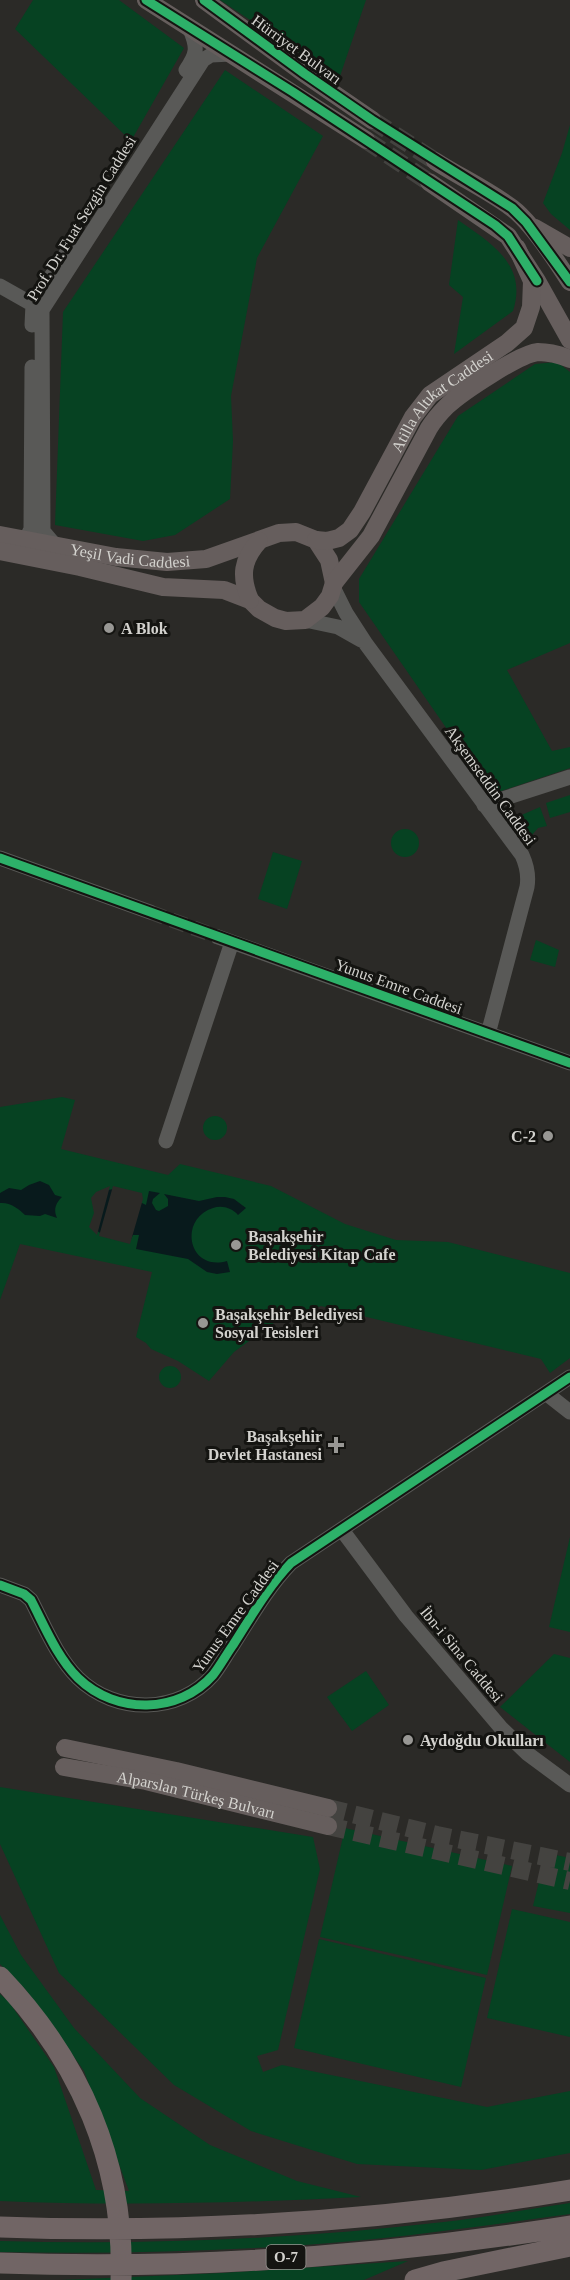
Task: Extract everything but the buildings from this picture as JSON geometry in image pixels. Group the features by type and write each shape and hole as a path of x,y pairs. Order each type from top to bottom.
{"highway":[{"path":"0,1977 36,2018 68,2064 94,2120 114,2187 120,2234 121,2280"},
{"name":"O-7","path":"0,2228 198,2227 341,2219 406,2213 570,2190"},
{"path":"0,2215 54,2217 136,2228"},
{"name":"O-7","path":"0,2263 126,2265 327,2255 456,2242 570,2226"},
{"path":"415,2280 443,2272 570,2246"}],"main road":[{"path":"146,0 366,140"},
{"path":"165,0 166,10 185,26"},
{"name":"Hürriyet Bulvarı","path":"204,0 372,120"},
{"path":"435,161 512,208 526,222 570,282"},
{"path":"429,182 508,236 570,340"},
{"path":"526,222 570,248"},
{"name":"Atilla Altıkat Caddesi","path":"316,540 327,541 339,538 350,530 413,417 430,395 507,343 524,328 531,307 532,281 517,248"},
{"name":"Atilla Altıkat Caddesi","path":"334,585 371,536 429,428 444,410 473,388 528,355 538,352 556,354 570,359"},
{"name":"Yeşil Vadi Caddesi","path":"0,535 116,556 167,562 206,559 286,532 296,532 316,540"},
{"path":"305,620 322,607 334,585 329,560 316,540"},
{"path":"250,600 243,579 243,571 247,556 259,541"},
{"name":"Yeşil Vadi Caddesi","path":"0,552 80,567 163,587 224,590 250,600 259,609 275,618 286,621 305,620"},
{"name":"Alparslan Türkeş Bulvarı","path":"64,1767 328,1817 166,1768 65,1748"}],"street":[{"name":"Prof. Dr. Fuat Sezgin Caddesi","path":"22,539 31,529 37,307 191,63 196,51 195,40 185,26"},
{"name":"Prof. Dr. Fuat Sezgin Caddesi","path":"54,544 43,531 37,307 203,60 211,55 231,54"},
{"path":"0,286 37,307"},
{"name":"Akşemseddin Caddesi","path":"334,585 346,613 366,644 522,855 529,877 488,1034"},
{"name":"Akşemseddin Caddesi","path":"305,620 338,627 366,644"},
{"path":"484,805 570,777"},
{"path":"0,858 150,912"},
{"name":"Yunus Emre Caddesi","path":"166,1141 225,940 570,1063"},
{"name":"Yunus Emre Caddesi","path":"0,1585 24,1594 31,1600 63,1659 78,1679 93,1690 127,1703 147,1706 170,1704 202,1687 215,1673 267,1591 291,1563 570,1377"},
{"path":"547,1394 570,1412"},
{"name":"İbn-i Sina Caddesi","path":"342,1530 406,1617 502,1729 528,1754 570,1785"}],"green space":[{"path":"33,0 119,0 184,48 131,141 15,29"},
{"path":"220,0 366,0 339,79"},
{"path":"225,70 323,136 257,258 231,396 233,441 230,499 175,535 143,541 55,525 63,312"},
{"path":"570,125 570,230 551,214 543,203"},
{"path":"458,220 483,237 503,257 511,268 516,295 513,311 454,354 463,297 449,285"},
{"path":"557,362 570,372 570,643 507,670 552,751 570,747 570,768 492,794 359,602 359,579 458,416 535,364"},
{"path":"570,795 570,812 550,818 546,803"},
{"path":"540,807 547,826 538,828 526,842 510,820"},
{"path":"405,829 415,833 419,843 415,853 405,857 395,853 391,843 395,833"},
{"path":"273,852 302,861 287,909 258,899"},
{"path":"536,940 559,950 555,967 530,960"},
{"path":"62,1097 75,1100 61,1149 168,1175 180,1164 271,1186 345,1224 396,1240 448,1242 570,1273 570,1358 550,1373 541,1359 321,1306 275,1322 234,1352 209,1381 178,1361 151,1349 136,1337 152,1272 20,1244 0,1300 0,1107"},
{"path":"215,1116 220,1117 226,1123 226,1133 220,1139 215,1140 210,1139 204,1133 203,1128 204,1123 210,1117"},
{"path":"166,1366 174,1366 181,1373 181,1381 174,1388 166,1388 159,1381 159,1373"},
{"path":"570,1537 570,1632 549,1627"},
{"path":"554,1654 570,1658 570,1762 500,1707"},
{"path":"366,1671 389,1705 352,1731 327,1697"},
{"path":"0,1787 313,1837 320,1869 278,2050 257,2056 263,2072 282,2065 487,2107 570,2091 570,2153 481,2170 357,2164 251,2131 174,2085 59,1973 0,1844"},
{"path":"345,1828 512,1866 487,1975 320,1937"},
{"path":"546,1853 570,1858 570,1913 533,1906"},
{"path":"512,1909 570,1922 570,2037 487,2018"},
{"path":"0,1915 21,1955 74,2028 140,2098 210,2145 297,2181 361,2197 180,2203 0,2201 0,1994 9,2002 54,2067 96,2190 129,2191 84,2071 26,1990 0,1964"},
{"path":"319,1939 486,1978 461,2087 294,2048"},
{"path":"570,2203 570,2214 437,2232 337,2242 190,2251 0,2252 0,2241 111,2242 278,2237 444,2222"},
{"path":"408,2261 364,2280 61,2280 222,2273"}],"shaded area":[{"path":"40,1181 49,1185 55,1195 62,1197 56,1206 57,1218 45,1214 25,1215 11,1205 0,1203 0,1193 9,1188 21,1190"},
{"path":"114,1189 146,1205 149,1191 160,1193 152,1203 159,1211 168,1206 168,1199 164,1194 199,1201 217,1197 234,1199 246,1208 238,1215 227,1208 213,1208 202,1214 195,1222 192,1233 192,1243 196,1252 203,1259 214,1262 227,1261 230,1272 217,1274 207,1272 188,1259 136,1249 139,1235 133,1235 130,1241 103,1235 92,1227 108,1190"}],"pier":[{"path":"110,1186 97,1235 89,1227 94,1213 91,1198 96,1192"},
{"path":"113,1186 142,1193 143,1199 130,1244 99,1236"}],"tunnel":[{"path":"372,120 435,161"},
{"path":"366,140 429,182"},
{"path":"150,912 218,937"},
{"path":"328,1808 437,1835 570,1862"},
{"path":"328,1826 570,1881"}],"cycle path":[{"path":"146,0 293,92 495,225 508,236 537,281"},
{"path":"204,0 372,120 512,208 526,222 570,282"},
{"path":"0,858 570,1063"},
{"path":"0,1585 24,1594 31,1600 64,1661 78,1678 93,1690 110,1699 128,1704 165,1703 183,1697 199,1688 213,1675 267,1593 291,1563 570,1377"}],"place":[{"name":"A Blok","path":"109,628"},
{"name":"C-2","path":"548,1136"},
{"name":"Başakşehir Belediyesi Kitap Cafe","path":"236,1245"},
{"name":"Başakşehir Belediyesi Sosyal Tesisleri","path":"203,1323"},
{"name":"Başakşehir Devlet Hastanesi","path":"336,1445"},
{"name":"Aydoğdu Okulları","path":"408,1740"}]}
